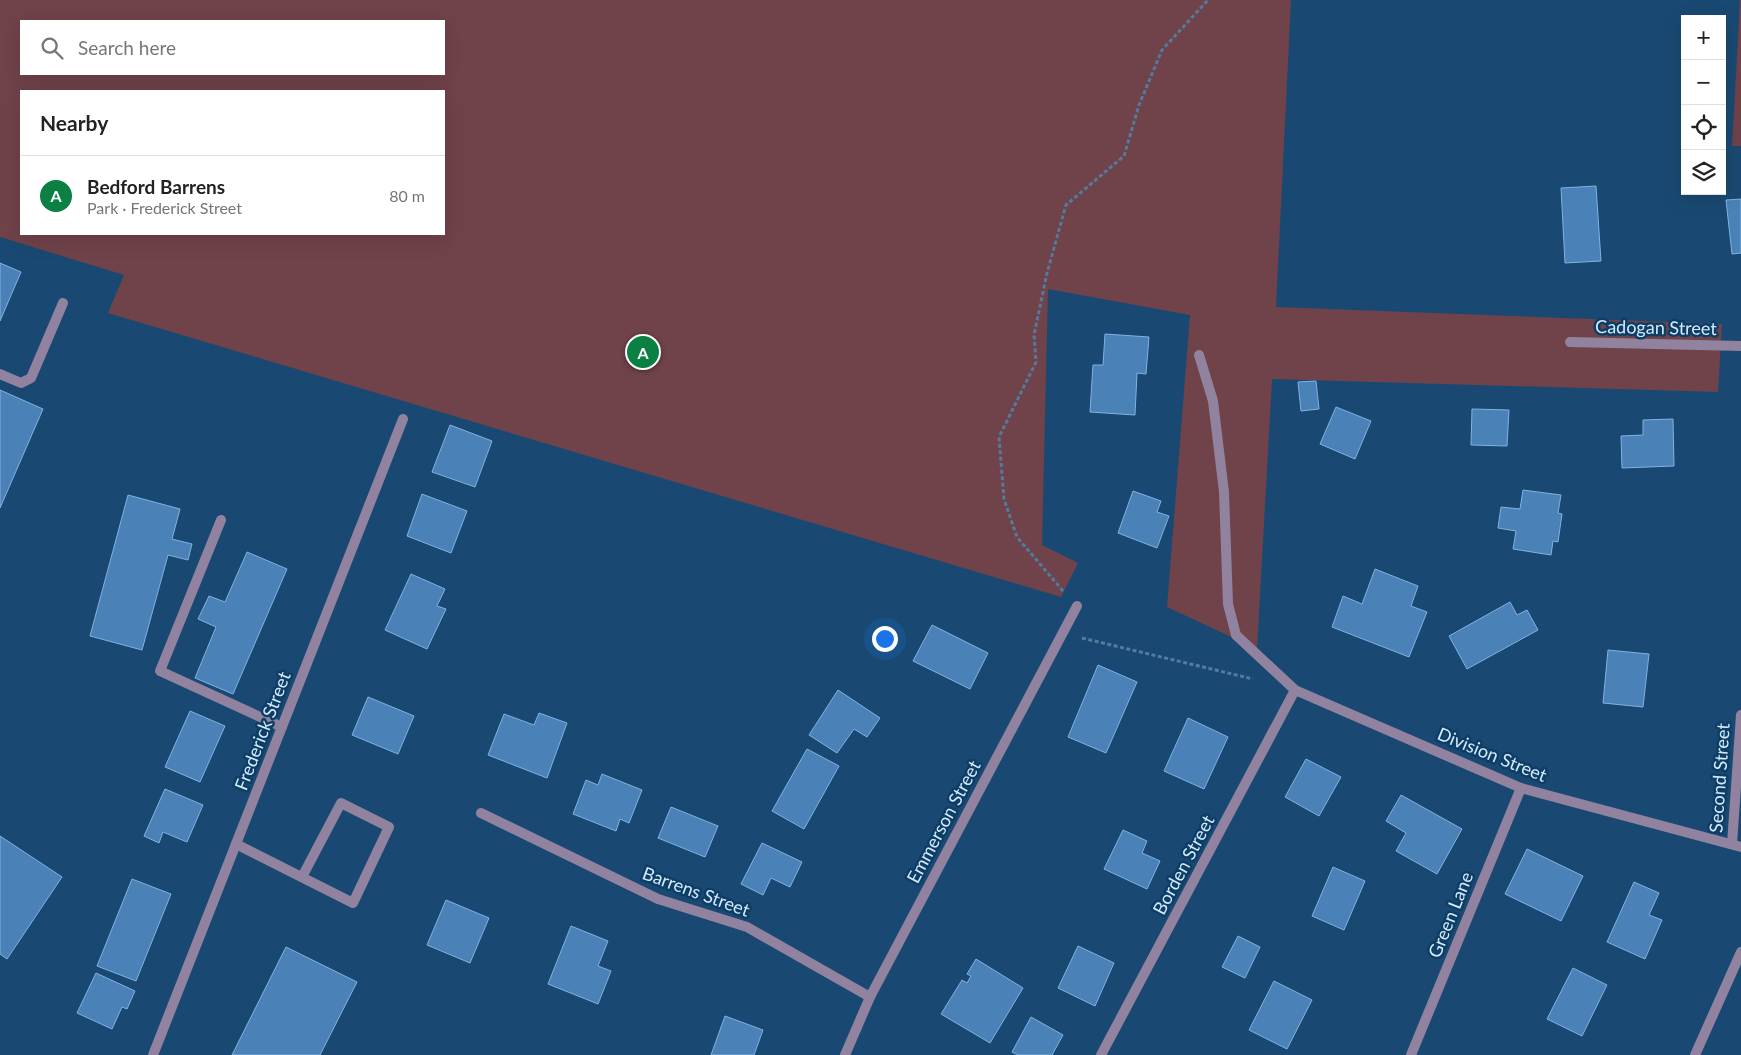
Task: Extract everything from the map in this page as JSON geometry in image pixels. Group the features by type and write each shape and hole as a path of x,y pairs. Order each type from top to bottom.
{"street":[{"path":"0,374 21,383 31,378 62,303"},
{"name":"Cadogan Street","path":"1570,342 1741,346"},
{"name":"Division Street","path":"1199,355 1213,401 1224,492 1228,604 1236,635 1295,690 1521,788 1737,846"},
{"name":"Frederick Street","path":"153,1055 403,419"},
{"path":"221,520 160,671 282,727"},
{"name":"Emmerson Street","path":"845,1055 870,997 1077,606"},
{"name":"Borden Street","path":"1101,1055 1295,690"},
{"name":"Second Street","path":"1737,846 1741,715"},
{"name":"Green Lane","path":"1411,1055 1521,788"},
{"path":"236,844 352,903 388,827 341,803 302,877"},
{"name":"Barrens Street","path":"480,813 658,900 747,927 870,997"},
{"path":"1695,1055 1741,952"}],"path":[{"path":"1077,606 1055,583 1017,537 1004,499 999,437 1036,362 1034,335 1047,273 1066,205 1124,156 1139,105 1162,50 1208,0"},
{"path":"1062,633 1256,680"}],"shaded area":[{"path":"0,0 1291,0 1276,307 1722,324 1718,392 1272,379 1257,649 1167,607 1190,315 1048,289 1042,545 1078,563 1061,597 108,313 124,275 0,237"},
{"path":"1740,0 1741,146 1732,146"}],"building":[{"path":"1596,186 1601,261 1565,263 1561,188"},
{"path":"1741,199 1741,253 1732,254 1726,200"},
{"path":"0,263 21,272 0,321"},
{"path":"1105,334 1149,337 1146,374 1137,373 1135,415 1090,412 1093,365 1103,365"},
{"path":"1316,381 1319,409 1301,411 1298,382"},
{"path":"0,390 43,409 0,508"},
{"path":"1336,407 1371,421 1355,459 1320,444"},
{"path":"1472,409 1509,410 1507,446 1471,445"},
{"path":"1673,419 1674,466 1622,468 1621,436 1643,435 1643,420"},
{"path":"450,425 492,441 475,487 432,472"},
{"path":"1523,490 1561,495 1558,513 1562,514 1558,542 1553,541 1551,555 1513,549 1516,531 1498,528 1501,507 1520,509"},
{"path":"1133,491 1161,501 1157,512 1169,516 1157,548 1118,533"},
{"path":"422,494 467,511 451,553 407,536"},
{"path":"128,495 180,509 172,539 192,544 188,560 168,555 142,650 90,636"},
{"path":"247,552 287,569 233,694 195,678 216,627 198,619 209,596 225,602"},
{"path":"1375,569 1418,586 1411,606 1427,612 1409,657 1332,627 1343,596 1362,604"},
{"path":"411,574 445,589 437,606 446,609 427,649 385,630"},
{"path":"1510,602 1517,615 1527,610 1538,630 1467,669 1449,636"},
{"path":"932,625 988,653 970,689 913,661"},
{"path":"1608,650 1649,654 1643,707 1603,703"},
{"path":"1098,665 1137,682 1106,753 1068,737"},
{"path":"838,690 880,718 867,737 854,729 837,753 809,735"},
{"path":"368,697 414,716 398,754 352,735"},
{"path":"190,711 225,726 200,782 165,767"},
{"path":"539,713 567,723 547,778 488,755 504,714 534,725"},
{"path":"1188,718 1228,737 1204,789 1164,771"},
{"path":"807,749 839,766 804,829 772,811"},
{"path":"1306,759 1341,777 1319,816 1285,797"},
{"path":"602,774 642,790 629,823 620,819 616,831 573,814 586,780 598,785"},
{"path":"165,789 203,805 187,842 163,832 159,843 144,836"},
{"path":"1401,795 1462,829 1437,874 1396,851 1406,833 1386,821"},
{"path":"671,807 718,826 705,857 658,838"},
{"path":"1123,830 1147,841 1142,853 1160,861 1147,889 1104,869"},
{"path":"0,836 62,877 7,959 0,954"},
{"path":"762,843 802,862 790,887 771,878 763,895 741,884"},
{"path":"1527,849 1583,876 1561,921 1505,894"},
{"path":"1333,867 1365,881 1344,930 1312,916"},
{"path":"132,879 171,894 136,981 97,966"},
{"path":"1634,882 1659,893 1649,915 1662,920 1645,959 1607,942"},
{"path":"446,900 489,918 470,963 427,945"},
{"path":"571,926 608,941 598,966 611,971 598,1004 548,984"},
{"path":"1238,936 1260,947 1245,978 1222,967"},
{"path":"1078,946 1114,963 1095,1006 1058,988"},
{"path":"286,947 357,982 320,1055 232,1055"},
{"path":"976,959 1023,988 990,1043 941,1014 962,980 967,983 971,976 967,974"},
{"path":"1573,968 1607,985 1582,1036 1547,1019"},
{"path":"96,973 135,991 127,1009 122,1007 112,1029 77,1013"},
{"path":"1274,981 1312,1000 1287,1049 1249,1030"},
{"path":"725,1016 763,1030 754,1055 711,1055"},
{"path":"1031,1017 1063,1035 1052,1055 1018,1055 1012,1052"}],"place":[{"name":"Bedford Barrens","path":"643,352"}]}
